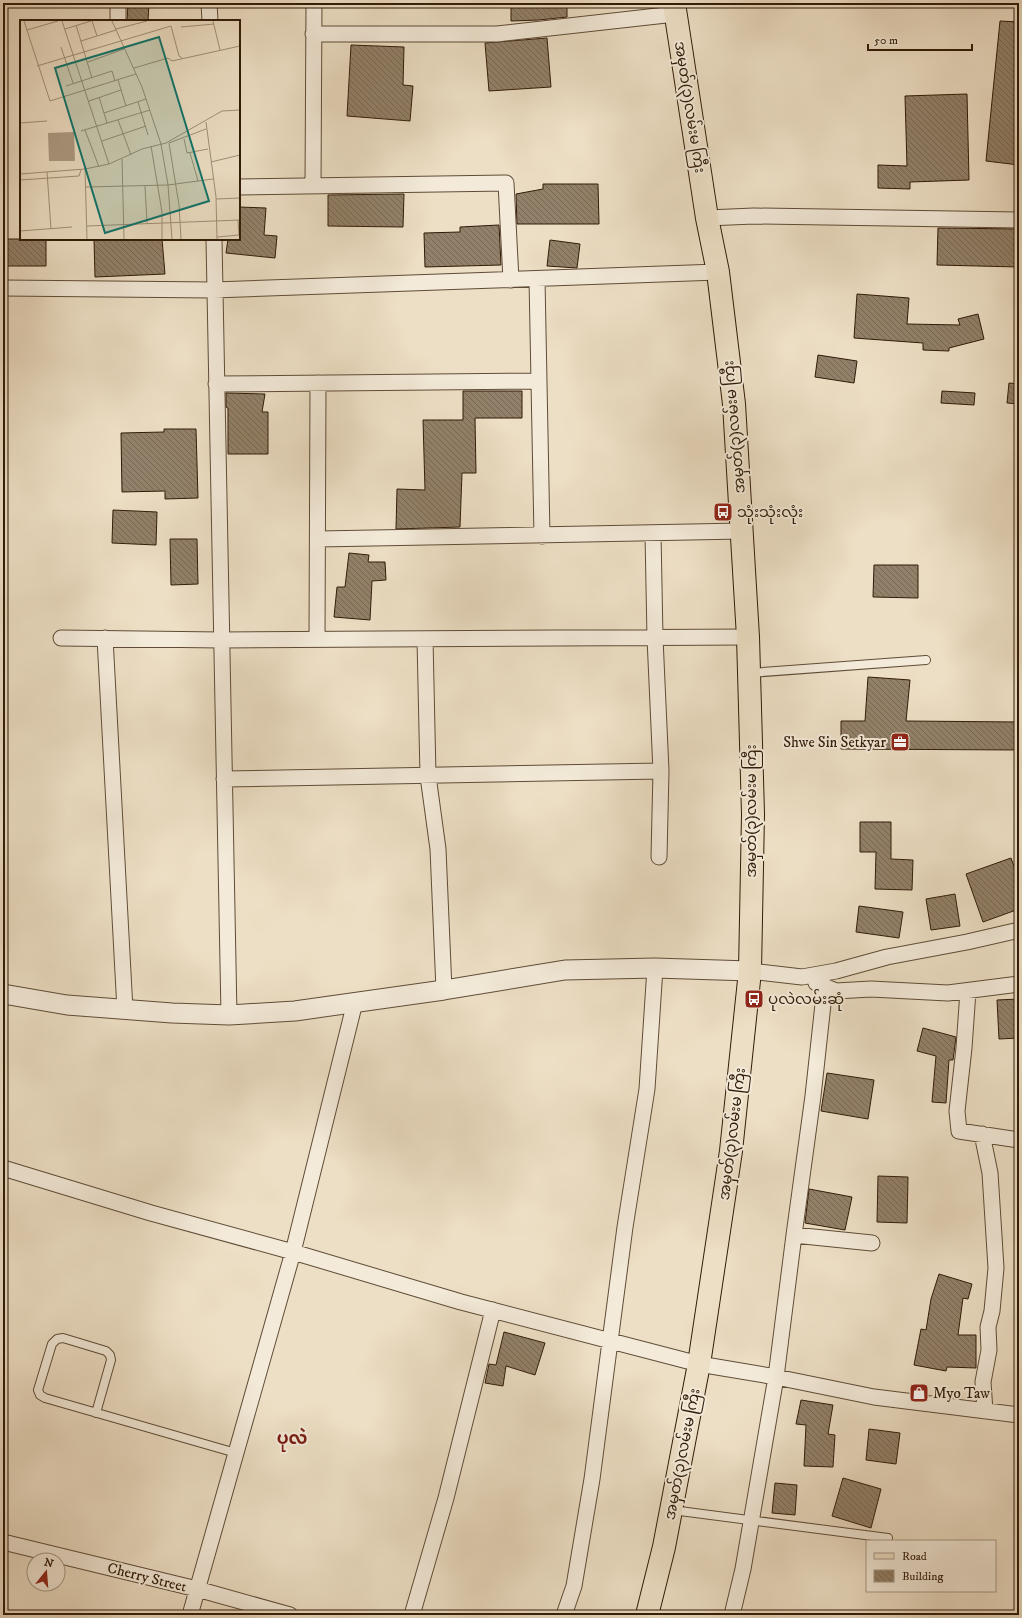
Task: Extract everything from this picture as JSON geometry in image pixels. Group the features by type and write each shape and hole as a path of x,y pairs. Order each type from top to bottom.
{"main road":[{"name":"အမှတ်(၃)လမ်းမ ကြီး","path":"647,1615 671,1510 700,1364 731,1151 750,971 753,814 748,637 734,404 718,272 674,8"}],"street":[{"path":"118,3 118,20"},
{"path":"209,3 210,20"},
{"path":"313,186 314,3"},
{"path":"313,34 497,34 674,8"},
{"path":"240,187 506,183 511,280"},
{"path":"708,218 754,216 1019,220"},
{"path":"214,240 229,1015"},
{"path":"3,288 214,290 718,272"},
{"path":"537,279 542,536"},
{"path":"216,384 539,381"},
{"path":"317,639 318,383"},
{"path":"318,540 742,532"},
{"path":"653,534 655,638 661,771 659,857"},
{"path":"61,638 221,640 748,637"},
{"path":"105,638 125,1010"},
{"path":"425,639 428,776 438,849 444,990"},
{"path":"224,779 661,771"},
{"path":"802,977 836,972 887,957 967,942 1019,930"},
{"path":"3,994 67,1005 125,1010 229,1015 295,1011 444,990 565,970 655,968 750,971 802,977 836,991 871,989 948,993 1019,984"},
{"path":"564,1615 574,1586 592,1479 625,1227 648,1089 655,968"},
{"path":"732,1615 743,1569 776,1377 813,1096 825,986"},
{"path":"968,991 958,1117 959,1130 1019,1140"},
{"path":"190,1615 293,1252 355,1002"},
{"path":"982,1134 990,1173 996,1268 992,1311 988,1327 989,1350 983,1382 985,1411"},
{"path":"3,1168 151,1213 293,1252 492,1310 700,1364 776,1377 874,1397 1019,1416"},
{"path":"794,1235 872,1243"},
{"path":"412,1615 446,1498 492,1310"},
{"name":"Cherry Street","path":"3,1542 197,1589 290,1615"}],"lane":[{"path":"749,673 926,660"},
{"path":"96,1413 111,1360 110,1356 106,1351 63,1338 57,1339 52,1344 38,1390 40,1395 45,1398 96,1413 236,1453"},
{"path":"671,1510 888,1538"}],"building":[{"path":"128,3 149,3 148,20 127,20"},
{"path":"511,3 567,3 567,17 511,21"},
{"path":"1000,21 1019,22 1019,165 986,161"},
{"path":"547,38 551,87 489,91 485,43"},
{"path":"351,45 404,47 403,85 413,86 410,121 347,116"},
{"path":"967,94 969,180 910,182 910,189 878,188 878,165 907,166 905,96"},
{"path":"543,184 598,184 599,224 517,224 516,194 543,189"},
{"path":"404,194 403,227 328,226 328,195"},
{"path":"240,207 266,208 264,235 277,236 275,258 226,253 228,240 240,240"},
{"path":"499,225 501,265 425,267 424,233 460,232 460,227"},
{"path":"938,228 1019,229 1019,267 937,265"},
{"path":"3,239 46,240 46,266 3,266"},
{"path":"94,240 162,240 165,274 95,277"},
{"path":"550,240 580,244 577,268 547,266"},
{"path":"857,294 909,298 907,324 960,325 958,319 978,314 984,339 949,348 949,351 923,350 923,343 854,338"},
{"path":"818,355 857,361 854,383 815,377"},
{"path":"1009,383 1019,384 1019,404 1007,403"},
{"path":"463,391 522,391 522,418 475,418 476,473 462,473 460,527 396,529 397,489 425,490 423,420 463,420"},
{"path":"942,391 975,393 974,405 941,403"},
{"path":"226,393 265,394 262,412 268,412 268,454 228,454 228,408 226,407"},
{"path":"164,429 196,429 198,498 165,499 165,491 122,492 121,433 164,432"},
{"path":"113,510 157,512 156,545 112,543"},
{"path":"170,539 197,539 198,584 171,585"},
{"path":"349,553 369,555 368,562 385,562 386,580 372,581 370,620 334,617 337,587 345,587"},
{"path":"874,565 918,565 918,598 873,597"},
{"path":"868,677 910,680 906,721 1019,722 1019,750 841,749 841,721 865,721"},
{"path":"860,822 891,822 891,859 913,860 912,890 875,889 876,852 860,852"},
{"path":"1011,858 1019,880 1019,909 983,922 966,874"},
{"path":"955,894 960,926 931,930 926,899"},
{"path":"859,906 903,912 899,938 856,932"},
{"path":"1019,999 1019,1038 999,1039 997,1000"},
{"path":"923,1028 956,1037 953,1060 949,1060 946,1103 932,1102 936,1056 917,1051"},
{"path":"827,1073 874,1080 868,1119 821,1111"},
{"path":"878,1176 908,1177 907,1223 877,1222"},
{"path":"809,1189 852,1197 845,1230 805,1223"},
{"path":"939,1274 972,1284 968,1299 963,1298 958,1335 976,1335 976,1368 947,1367 946,1371 914,1365 921,1329 926,1330 931,1299"},
{"path":"504,1332 545,1343 535,1375 506,1366 503,1386 485,1383 489,1364 496,1365"},
{"path":"801,1400 833,1405 828,1434 835,1435 833,1467 804,1466 806,1425 796,1424"},
{"path":"869,1429 900,1433 896,1464 866,1460"},
{"path":"843,1478 881,1489 871,1528 832,1516"},
{"path":"775,1483 797,1485 795,1515 772,1513"}],"place":[{"name":"သုံးသုံးလုံး","path":"723,512"},
{"name":"Shwe Sin Setkyar","path":"900,742"},
{"name":"ပုလဲလမ်းဆုံ","path":"754,999"},
{"name":"Myo Taw","path":"919,1393"}],"district":[{"name":"ပုလဲ","path":"292,1438"}]}
